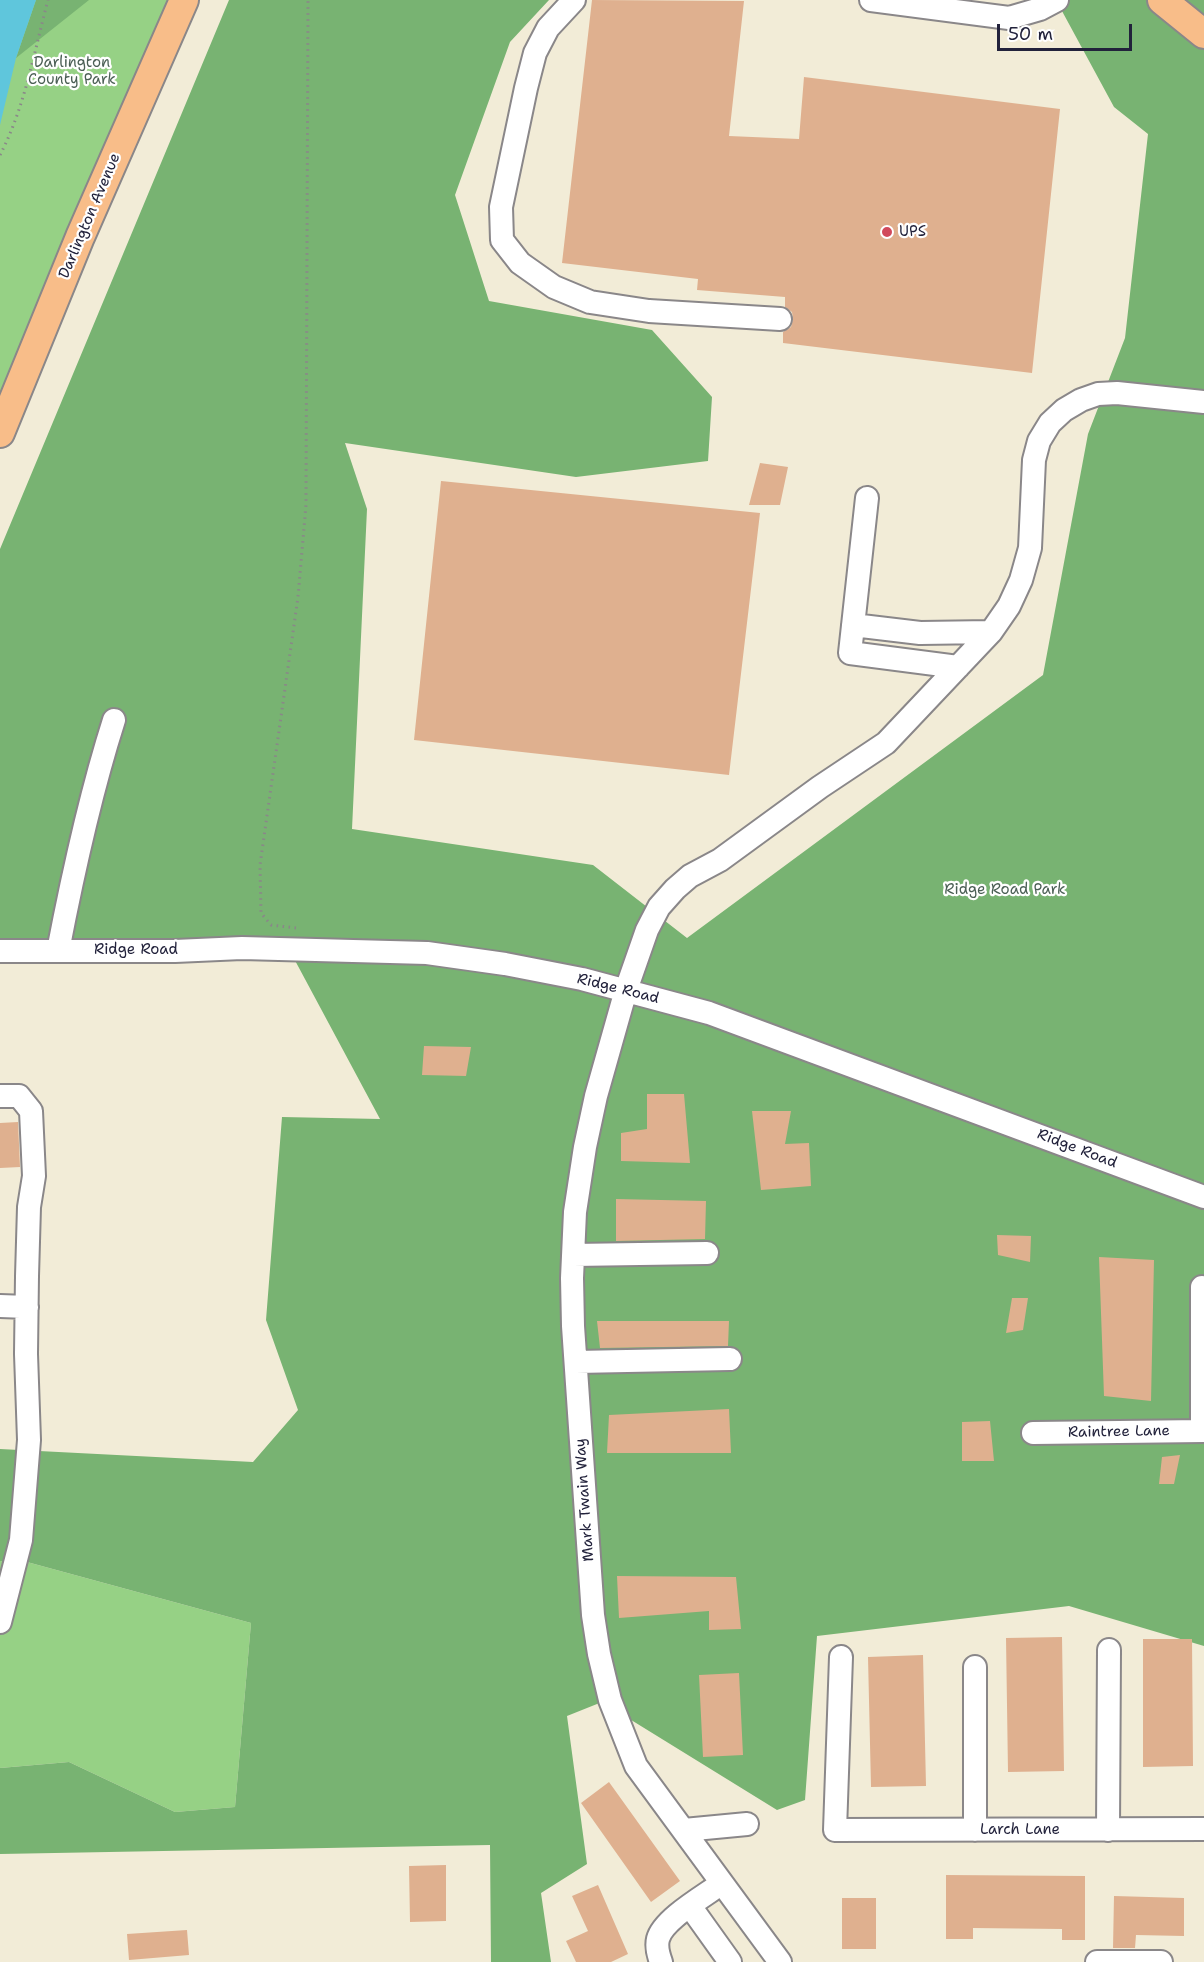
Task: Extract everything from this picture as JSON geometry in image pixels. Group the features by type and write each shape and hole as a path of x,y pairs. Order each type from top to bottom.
{"main road":[{"name":"Darlington Avenue","path":"0,433 90,215 184,0"},
{"path":"1162,0 1204,34"}],"street":[{"path":"574,0 548,28 535,53 501,207 502,240 520,263 554,287 590,302 649,311 780,319"},
{"path":"871,0 1009,18 1040,9 1057,0"},
{"name":"Mark Twain Way","path":"780,1962 636,1766 610,1700 599,1654 593,1615 573,1326 575,1212 596,1096 626,990 647,930 659,907 690,876 720,860 820,787 886,743 991,632 1009,606 1021,580 1030,548 1034,460 1039,441 1050,423 1072,405 1098,394 1117,393 1204,402"},
{"path":"867,498 850,653 958,667"},
{"path":"853,625 920,633 991,632"},
{"path":"58,951 98,771 114,720"},
{"name":"Ridge Road","path":"0,951 175,951 242,948 427,953 505,964 626,990 709,1013 1204,1197"},
{"path":"0,1090 20,1096 31,1112 34,1176 29,1207 27,1306 29,1440 21,1540 0,1623"},
{"path":"573,1255 707,1253"},
{"path":"1202,1287 1203,1431"},
{"path":"0,1306 27,1306"},
{"path":"576,1362 730,1359"},
{"name":"Raintree Lane","path":"1033,1433 1203,1431"},
{"path":"1108,1650 1108,1830"},
{"name":"Larch Lane","path":"841,1657 835,1830 1204,1829"},
{"path":"975,1667 975,1830"},
{"path":"684,1830 747,1824"},
{"path":"660,1962 657,1949 659,1936 666,1924 723,1883"},
{"path":"690,1906 730,1962"},
{"path":"1097,1962 1161,1962"}],"path":[{"path":"0,155 14,124 48,0"},
{"path":"304,928 271,925 261,913 260,865 298,597 306,505 308,0"}],"green space":[{"name":"Darlington County Park","path":"0,0 184,0 0,433"},
{"path":"36,0 89,0 16,58"},
{"name":"Ridge Road Park","path":"229,0 549,0 510,42 455,195 489,301 652,330 712,397 708,461 576,477 345,443 367,509 352,829 593,865 687,938 1043,675 1088,434 1125,338 1148,134 1114,107 1056,0 1204,0 1204,1646 1069,1606 817,1636 805,1800 777,1810 602,1702 567,1716 587,1864 541,1893 551,1962 491,1962 490,1845 0,1854 0,1768 69,1762 175,1812 235,1807 251,1623 27,1562 0,1561 0,1449 253,1462 298,1410 266,1320 282,1117 380,1119 291,953 0,947 0,549"},
{"path":"0,1561 27,1562 251,1623 235,1807 175,1812 69,1762 0,1768"}],"water":[{"path":"0,0 36,0 16,58 0,125"}],"building":[{"path":"592,0 744,1 729,136 799,139 804,77 1060,109 1032,373 783,343 783,332 791,327 793,319 792,312 785,307 785,297 697,290 698,279 562,263"},
{"path":"760,463 788,467 780,505 749,505"},
{"path":"441,481 760,513 729,775 414,740"},
{"path":"424,1046 471,1047 466,1076 422,1075"},
{"path":"647,1094 684,1094 690,1163 621,1161 621,1133 647,1129"},
{"path":"752,1111 791,1111 785,1144 809,1143 811,1186 761,1190"},
{"path":"18,1122 20,1167 0,1168 0,1123"},
{"path":"616,1199 706,1201 705,1239 616,1241"},
{"path":"997,1235 1031,1236 1030,1262 998,1255"},
{"path":"1099,1257 1154,1260 1151,1401 1104,1396"},
{"path":"1012,1298 1028,1298 1023,1330 1006,1333"},
{"path":"597,1321 729,1321 728,1346 600,1348"},
{"path":"729,1409 731,1453 607,1453 609,1415"},
{"path":"990,1421 994,1461 962,1461 962,1422"},
{"path":"1180,1455 1174,1484 1159,1484 1162,1457"},
{"path":"617,1576 736,1577 741,1629 709,1630 709,1611 619,1618"},
{"path":"1062,1637 1064,1771 1008,1772 1006,1638"},
{"path":"1143,1639 1192,1639 1193,1766 1143,1767"},
{"path":"923,1655 926,1786 871,1787 868,1657"},
{"path":"739,1673 743,1755 703,1757 699,1675"},
{"path":"609,1782 680,1881 651,1902 581,1803"},
{"path":"446,1865 446,1921 410,1922 409,1866"},
{"path":"946,1875 1085,1876 1085,1940 1062,1940 1062,1929 973,1928 973,1939 946,1939"},
{"path":"598,1885 628,1954 611,1962 576,1962 566,1941 588,1931 572,1896"},
{"path":"1114,1896 1184,1898 1184,1936 1136,1935 1135,1948 1113,1948"},
{"path":"842,1898 876,1898 876,1949 842,1949"},
{"path":"187,1930 189,1955 129,1960 127,1934"}],"place":[{"name":"UPS","path":"887,232"}]}
